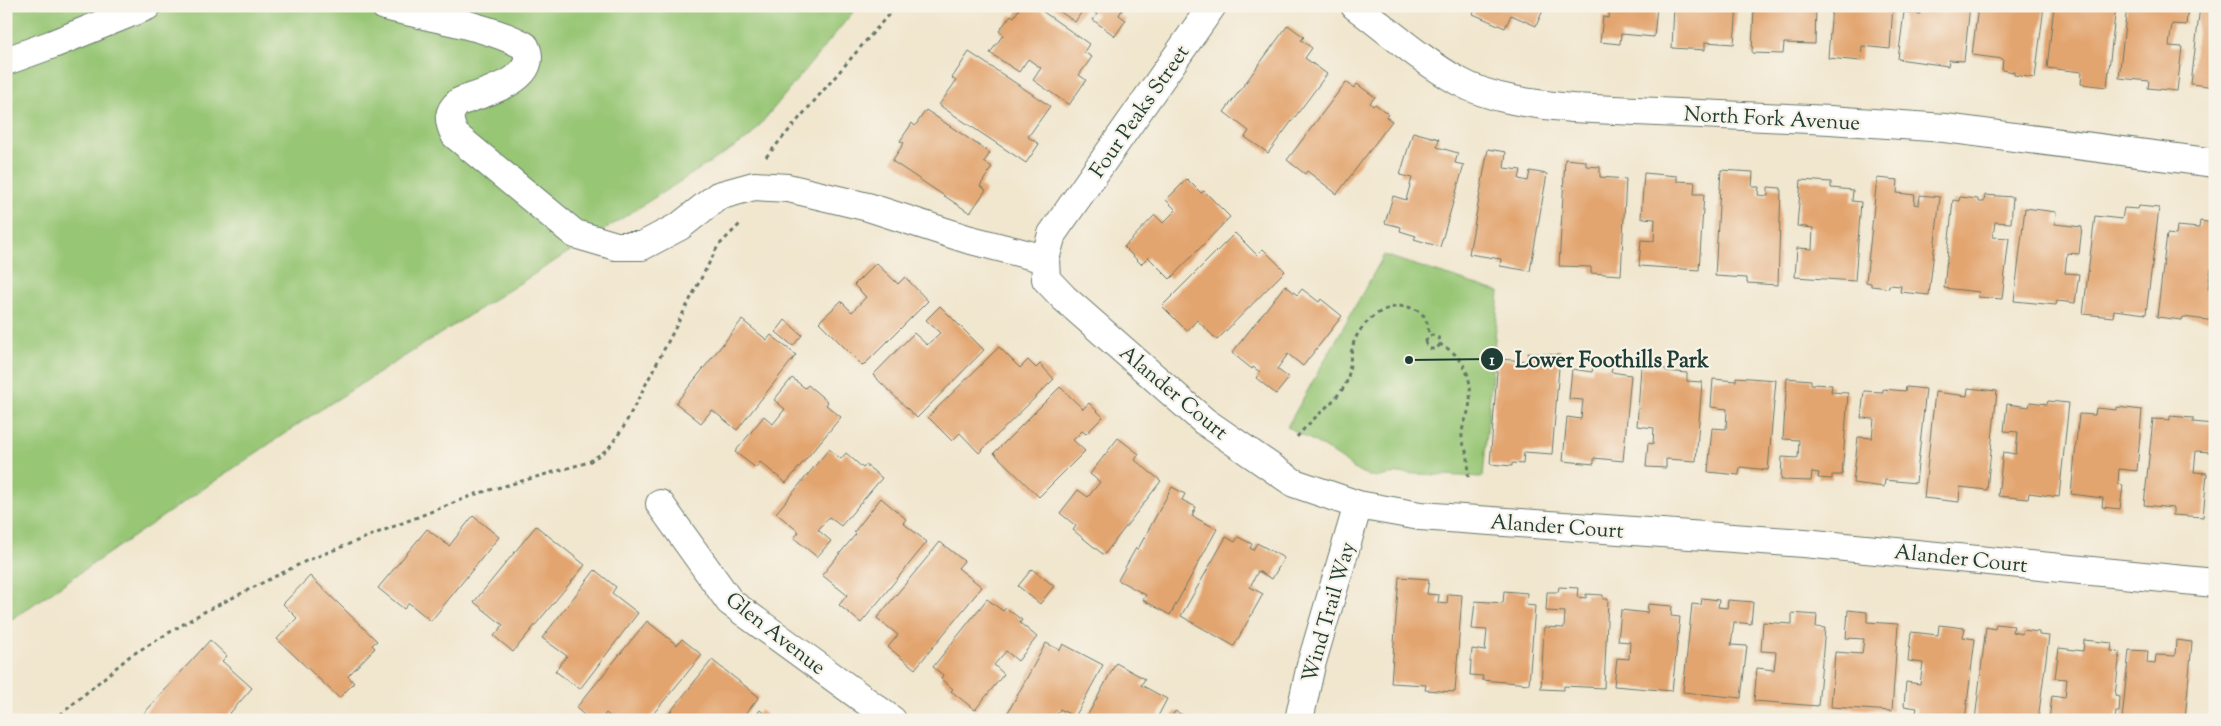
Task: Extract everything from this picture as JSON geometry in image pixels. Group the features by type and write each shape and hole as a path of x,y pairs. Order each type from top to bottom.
{"street":[{"path":"6,61 54,44 147,6"},
{"path":"385,6 486,31 525,46 528,61 525,71 517,79 459,102 451,109 450,125 456,134 575,234 616,246 642,246 680,226 718,196 754,186 788,188 868,206 967,239 1045,259"},
{"name":"Four Peaks Street","path":"1066,215 1212,6"},
{"name":"North Fork Avenue","path":"1355,6 1458,81 1501,97 1535,104 1572,108 1830,120 1945,128 2215,163"},
{"name":"Alander Court","path":"1066,215 1052,234 1045,259 1046,279 1064,298 1204,421 1294,484 1358,505 1420,516 1804,543 2215,583"},
{"name":"Glen Avenue","path":"660,504 730,602 892,720"},
{"name":"Wind Trail Way","path":"1299,720 1311,665 1358,505"}],"path":[{"path":"766,161 766,155 896,6"},
{"path":"54,720 130,656 202,613 298,566 476,494 589,462 608,449 623,428 718,246 737,225 745,220"},
{"path":"1297,437 1318,413 1334,400 1346,384 1352,348 1357,334 1371,318 1387,307 1405,305 1420,311 1427,321 1429,336 1426,342 1429,348 1436,348 1439,344"},
{"path":"1429,336 1437,337 1439,344"},
{"path":"1439,344 1451,349 1463,363 1470,380 1471,392 1468,411 1461,435 1468,460 1468,480"}],"green space":[{"path":"6,6 858,6 750,137 306,419 6,623"},
{"path":"1384,255 1499,292 1483,477 1396,473 1380,477 1369,476 1354,469 1317,443 1287,427"}],"building":[{"path":"1021,6 1035,6 1089,44 1084,52 1092,57 1079,75 1086,80 1069,105 1033,80 1041,68 1028,59 1019,72 990,53 1003,35 999,31 1011,15 1014,17"},
{"path":"1052,6 1124,6 1119,15 1126,20 1115,36 1093,20 1097,14 1085,7 1075,22"},
{"path":"1477,6 1545,6 1536,26 1511,15 1505,28 1473,14"},
{"path":"1610,6 1657,6 1654,37 1621,34 1620,44 1600,42 1603,17 1609,18"},
{"path":"1674,6 1737,6 1734,44 1705,42 1705,50 1672,48"},
{"path":"1754,6 1816,6 1815,44 1784,43 1783,54 1752,53"},
{"path":"1832,6 1893,6 1890,49 1862,46 1861,61 1828,58"},
{"path":"1921,6 1970,6 1964,61 1949,60 1948,66 1898,59 1904,12 1920,14"},
{"path":"1978,6 2044,6 2035,78 2014,75 2014,72 2002,70 2003,59 1972,55"},
{"path":"2054,6 2116,6 2107,87 2081,84 2082,72 2047,68"},
{"path":"2127,6 2188,6 2186,25 2172,24 2169,46 2182,47 2177,91 2148,88 2149,81 2119,78"},
{"path":"2200,6 2215,6 2215,87 2191,84"},
{"path":"1288,25 1304,37 1301,40 1312,48 1305,58 1327,74 1268,153 1245,137 1249,131 1224,112"},
{"path":"969,52 1050,106 1028,137 1039,144 1026,163 939,105 956,81 952,78"},
{"path":"1346,82 1354,88 1357,84 1375,97 1370,103 1373,106 1375,104 1388,114 1386,117 1392,121 1337,194 1307,171 1305,174 1287,160"},
{"path":"926,110 990,153 984,162 992,167 980,186 986,190 970,213 892,161 904,143 900,141 912,123 915,126"},
{"path":"1413,132 1439,139 1437,147 1458,153 1455,163 1464,165 1440,247 1414,239 1416,236 1400,231 1401,227 1385,223 1393,196 1406,200 1412,178 1400,175"},
{"path":"1488,149 1506,152 1504,168 1521,170 1519,179 1528,181 1530,171 1547,174 1530,271 1500,266 1501,259 1469,254"},
{"path":"1565,159 1586,161 1586,166 1600,167 1600,177 1626,179 1621,275 1591,273 1591,267 1559,266"},
{"path":"1721,170 1753,172 1752,187 1759,187 1758,195 1768,196 1768,187 1781,188 1778,285 1747,283 1747,278 1715,276"},
{"path":"1644,173 1677,176 1677,181 1695,182 1694,194 1704,194 1699,270 1639,266 1641,240 1654,241 1655,219 1641,218"},
{"path":"1877,178 1898,180 1897,193 1915,195 1914,204 1919,205 1920,195 1940,197 1929,295 1900,292 1901,286 1889,285 1889,288 1871,286 1871,283 1866,282"},
{"path":"1187,179 1201,193 1204,191 1230,217 1170,279 1148,257 1141,264 1124,247 1155,215 1163,223 1176,210 1166,200"},
{"path":"1801,180 1831,182 1831,188 1853,190 1852,201 1861,202 1855,281 1795,277 1797,248 1812,249 1813,228 1797,226"},
{"path":"1985,195 2013,197 2011,223 1995,222 1993,237 2009,238 2002,299 1978,297 1979,292 1944,288 1953,200 1959,201 1960,197 1978,199 1978,202 1984,202"},
{"path":"2139,206 2159,208 2146,314 2114,310 2113,317 2083,314 2095,216 2122,219 2124,208 2138,209"},
{"path":"2025,208 2056,212 2055,224 2082,227 2079,254 2067,253 2065,273 2079,274 2075,303 2057,301 2056,305 2014,301"},
{"path":"2200,221 2215,223 2215,270 2211,269 2208,289 2215,290 2215,321 2183,317 2182,320 2157,317 2167,234 2176,235 2177,226 2199,228"},
{"path":"1235,233 1257,255 1263,249 1285,271 1217,340 1197,320 1187,331 1162,306"},
{"path":"876,263 898,284 905,277 928,301 863,366 819,322 841,301 852,312 866,297 854,285"},
{"path":"1285,285 1297,295 1302,289 1319,302 1321,299 1342,316 1303,366 1288,354 1277,369 1289,378 1276,394 1256,378 1260,372 1253,367 1252,369 1232,353"},
{"path":"940,306 984,350 917,418 873,375 914,333 927,345 940,333 926,320"},
{"path":"742,320 767,340 771,335 796,355 737,430 712,410 701,423 676,403"},
{"path":"785,320 802,335 793,346 776,332"},
{"path":"999,347 1020,368 1028,360 1036,368 1040,364 1054,379 979,453 960,433 952,441 928,417"},
{"path":"1528,353 1560,355 1552,454 1524,452 1523,464 1512,463 1512,466 1490,464 1498,359 1527,361"},
{"path":"1593,366 1612,368 1611,372 1631,375 1623,461 1594,458 1594,464 1563,461 1567,417 1581,419 1583,400 1569,399 1572,369 1592,372"},
{"path":"1641,367 1687,373 1687,381 1702,382 1696,461 1666,459 1666,468 1646,467 1648,443 1653,444 1654,428 1637,426"},
{"path":"1736,377 1776,380 1768,470 1740,467 1739,475 1708,472 1712,428 1726,429 1727,409 1711,407 1713,379 1736,381"},
{"path":"792,378 805,388 808,385 828,402 826,405 841,417 786,483 760,462 756,468 735,452 764,416 773,424 785,409 774,400"},
{"path":"1787,378 1811,380 1811,384 1832,385 1831,392 1848,393 1842,475 1832,475 1832,479 1818,478 1819,473 1812,472 1811,481 1781,480 1782,457 1798,458 1799,440 1783,439"},
{"path":"1060,387 1083,409 1089,403 1103,417 1086,434 1082,431 1073,440 1085,451 1039,497 994,453"},
{"path":"1906,387 1926,389 1916,483 1885,480 1884,487 1853,483 1858,437 1872,438 1874,419 1861,418 1864,391 1883,392 1883,389 1905,391"},
{"path":"1968,388 1997,391 1987,490 1960,487 1959,502 1924,498 1935,392 1967,396"},
{"path":"2048,401 2069,403 2059,497 2029,493 2028,499 1998,496 2003,452 2016,454 2018,432 2004,431 2007,404 2029,407 2030,402 2047,404"},
{"path":"2117,407 2142,410 2137,471 2119,469 2118,484 2123,485 2120,509 2102,507 2103,498 2071,494 2079,414 2095,415 2096,408 2117,410"},
{"path":"2170,416 2193,418 2193,422 2213,424 2210,452 2196,451 2194,472 2207,473 2203,517 2173,515 2173,508 2144,505 2153,419 2170,420"},
{"path":"1118,438 1139,454 1135,460 1161,481 1104,555 1073,530 1076,526 1060,513 1078,490 1088,497 1100,482 1090,474"},
{"path":"829,449 841,459 846,453 863,468 866,465 882,478 841,526 829,517 818,530 831,541 817,557 794,538 799,532 776,513"},
{"path":"1172,487 1185,494 1182,500 1196,507 1192,516 1217,529 1170,615 1143,600 1146,595 1118,580 1136,548 1138,549"},
{"path":"881,498 906,519 903,523 927,542 861,623 839,605 847,595 822,575 856,534 854,532"},
{"path":"473,516 499,537 431,621 409,603 404,609 378,588 427,529 449,546"},
{"path":"536,526 585,565 513,652 494,636 503,625 474,602"},
{"path":"1226,537 1235,542 1238,537 1252,544 1250,548 1253,550 1257,543 1284,558 1272,579 1258,571 1250,587 1263,594 1234,646 1181,616"},
{"path":"940,542 964,561 958,568 982,587 915,669 888,647 898,635 877,618"},
{"path":"1032,569 1054,586 1040,604 1018,586"},
{"path":"595,570 616,587 612,593 638,613 580,689 555,671 567,656 542,638"},
{"path":"310,576 377,641 372,645 375,648 348,676 354,683 339,698 277,639 297,618 283,604"},
{"path":"1399,577 1429,579 1427,594 1439,595 1438,603 1447,604 1448,594 1462,595 1455,692 1425,690 1426,685 1391,683"},
{"path":"1559,587 1578,588 1577,597 1586,598 1586,594 1603,595 1603,599 1608,599 1604,688 1564,686 1564,690 1541,689 1544,627 1564,628 1565,612 1546,611 1547,592 1558,592"},
{"path":"1504,591 1527,593 1526,605 1535,606 1529,684 1482,680 1483,676 1470,675 1472,649 1485,651 1487,630 1472,629 1475,601 1503,603"},
{"path":"1702,598 1719,600 1718,607 1727,608 1728,600 1753,602 1751,624 1734,622 1731,645 1747,646 1741,698 1683,692 1692,604 1701,605"},
{"path":"987,599 1003,611 1006,608 1022,620 1020,623 1037,637 1018,661 1006,651 994,665 1004,674 975,710 951,691 953,689 941,679 943,675 933,667"},
{"path":"1648,604 1672,606 1671,616 1680,617 1672,691 1614,686 1617,658 1629,659 1630,642 1618,641 1621,610 1647,613"},
{"path":"1848,610 1867,612 1867,622 1898,624 1892,711 1831,707 1835,652 1862,654 1864,639 1846,638"},
{"path":"1792,613 1817,615 1816,627 1825,628 1818,706 1754,701 1757,668 1774,670 1776,652 1761,651 1763,622 1792,624"},
{"path":"647,621 677,645 682,639 702,655 648,720 614,720 606,713 601,720 590,720 576,708"},
{"path":"1996,624 2014,626 2012,632 2022,634 2023,630 2039,632 2039,635 2049,636 2038,720 1975,720 1986,627 1995,629"},
{"path":"1939,625 1965,628 1963,637 1975,639 1965,720 1916,713 1917,708 1904,706 1906,682 1920,684 1923,663 1908,661 1911,632 1938,635"},
{"path":"210,640 227,656 222,661 252,688 224,720 138,720"},
{"path":"2084,640 2112,643 2111,651 2120,652 2115,696 2120,697 2119,712 2116,712 2115,720 2049,720 2052,696 2065,698 2067,679 2055,678 2059,648 2083,651"},
{"path":"2176,640 2192,642 2185,720 2122,720 2129,650 2148,651 2147,663 2155,664 2156,655 2175,656"},
{"path":"1046,643 1060,650 1063,644 1103,665 1075,717 1060,709 1054,720 1017,720 1007,714"},
{"path":"712,660 759,697 741,720 672,720 667,716"},
{"path":"1116,663 1145,679 1141,685 1167,699 1156,720 1085,720"},
{"path":"760,710 772,720 753,720"},
{"path":"1175,711 1192,720 1170,720"}],"place":[{"name":"Lower Foothills Park","path":"1409,360"}]}
